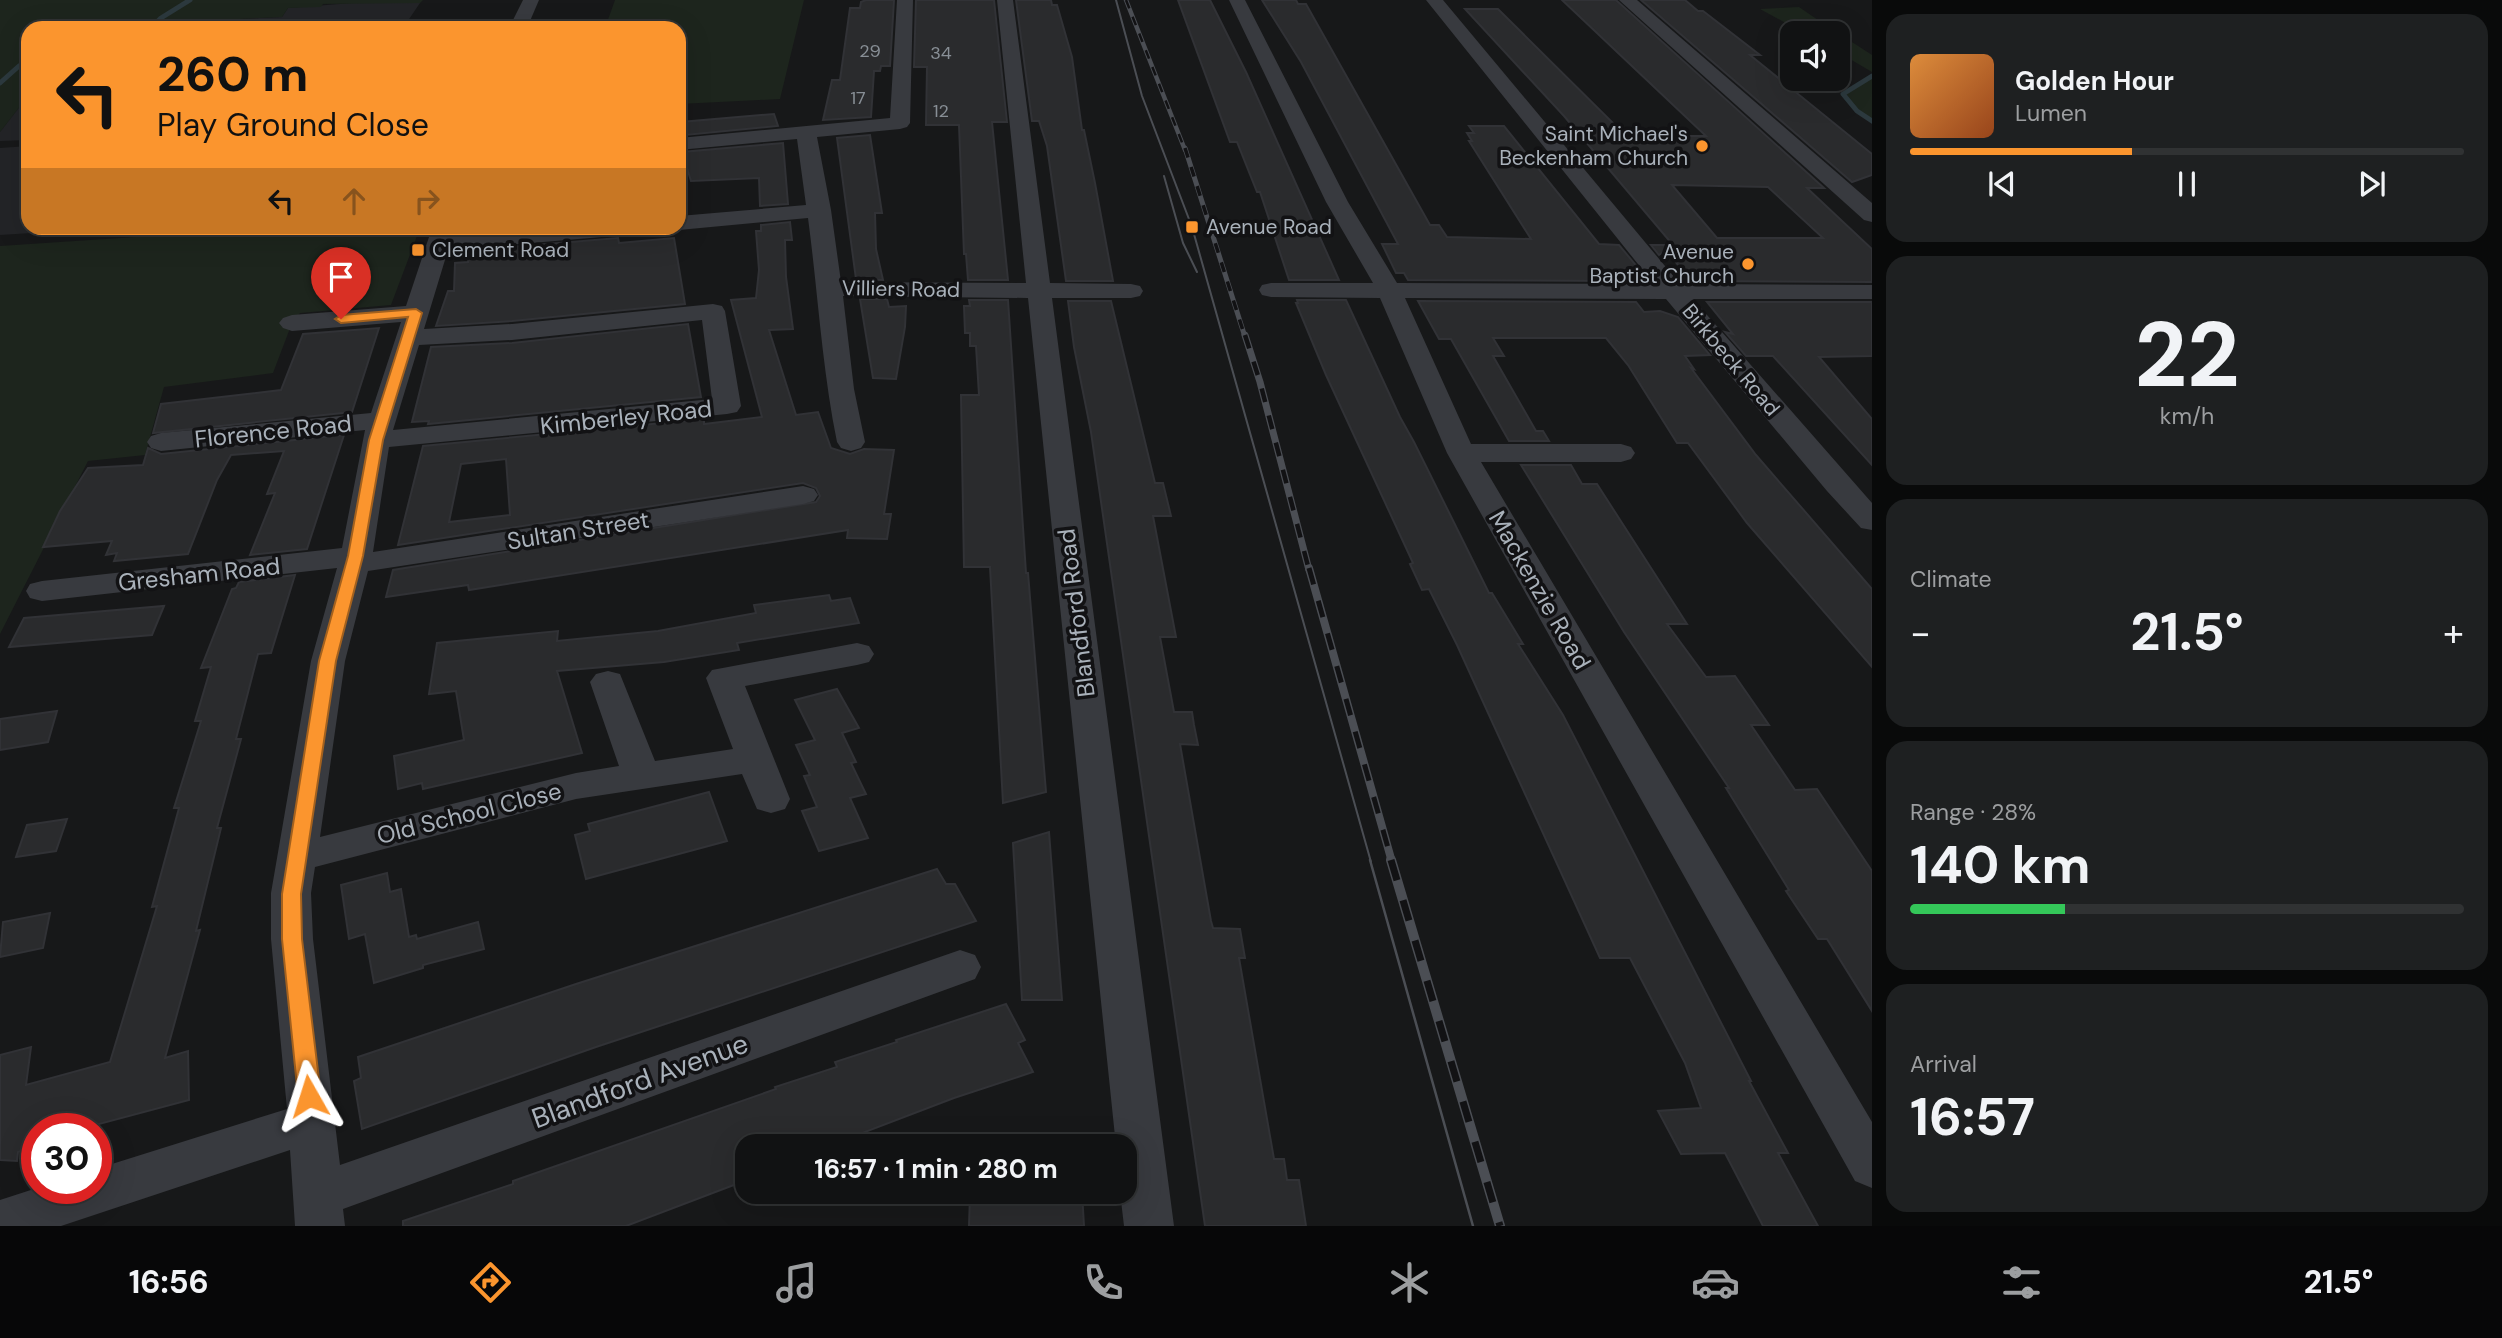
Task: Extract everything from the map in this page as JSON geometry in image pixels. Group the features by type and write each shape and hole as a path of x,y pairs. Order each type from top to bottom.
{"street":[{"path":"521,21 531,0"},
{"path":"686,143 900,123 905,0"},
{"name":"Blandford Road","path":"1005,0 1149,1226"},
{"name":"Mackenzie Road","path":"1237,0 1337,202 1390,292 1461,453 1872,1166"},
{"name":"Birkbeck Road","path":"1434,0 1672,290 1838,485 1872,521"},
{"path":"1627,0 1872,215"},
{"name":"Villiers Road","path":"806,133 820,210 830,289 1130,291"},
{"path":"686,222 820,210"},
{"path":"319,1210 292,939 291,894 328,661 355,560 380,430 441,235"},
{"path":"830,289 840,389 851,442"},
{"path":"1271,290 1872,292"},
{"name":"Kimberley Road","path":"380,430 727,407 713,311 512,331 412,326"},
{"path":"292,323 412,326"},
{"name":"Florence Road","path":"162,442 380,430"},
{"path":"1461,453 1621,453"},
{"name":"Sultan Street","path":"355,560 803,495"},
{"name":"Gresham Road","path":"42,591 355,560"},
{"path":"771,799 724,678 857,654"},
{"path":"608,682 642,778"},
{"name":"Old School Close","path":"297,857 576,786 755,759"},
{"name":"Blandford Avenue","path":"319,1210 960,967"},
{"path":"0,1223 312,1122"}],"shaded area":[{"path":"0,0 423,0 420,3 323,4 321,7 288,8 282,17 195,21 21,21 21,105 0,132"},
{"path":"615,0 804,0 780,99 686,104 686,21 608,21"},
{"path":"365,2 420,3 408,21 195,21 282,17 288,8"},
{"path":"1799,7 1819,21 1782,21 1760,9"},
{"path":"1850,41 1872,55 1872,72 1850,59"},
{"path":"1872,76 1872,121 1857,111 1843,94"},
{"path":"21,105 21,140 0,141 0,132"},
{"path":"21,146 21,234 0,235 0,148"},
{"path":"165,235 417,235 391,305 300,313 292,323 273,373 164,387 145,455 88,461 0,634 0,246"}],"building":[{"path":"894,0 890,66 881,66 880,71 874,71 871,117 823,120 832,80 840,80 850,8 860,8 861,2"},
{"path":"916,0 994,0 1007,122 992,122 1008,280 968,280 964,254 959,125 926,125 927,67 914,67"},
{"path":"1016,0 1051,0 1052,5 1057,5 1072,57 1082,130 1113,281 1066,281 1047,146 1039,121 1032,121"},
{"path":"1178,0 1210,0 1246,72 1339,280 1289,280 1260,192 1257,192 1237,142 1230,142"},
{"path":"1262,0 1296,0 1298,4 1306,4 1430,225 1439,225 1447,237 1531,239 1469,141 1472,141 1467,133 1474,133 1469,126 1504,126 1599,244 1619,245 1639,269 1623,281 1408,280 1404,273 1396,273 1382,244 1398,244 1301,62"},
{"path":"1562,0 1616,0 1824,188 1807,188 1872,249 1872,282 1691,281 1666,250 1659,255 1651,245 1673,245 1564,116 1465,9 1498,9 1626,136 1706,136","holes":["1672,185 1768,187 1823,238 1717,238"]},
{"path":"1641,0 1685,0 1760,55 1750,55 1780,79 1780,91 1794,91 1872,154 1872,175 1852,182"},
{"path":"774,114 778,126 686,135 686,122"},
{"path":"870,135 882,213 875,213 876,249 883,280 856,279 837,138"},
{"path":"783,143 788,204 760,206 759,178 691,181 686,165 686,152"},
{"path":"790,222 792,240 785,240 786,277 793,329 769,330 796,415 818,412 831,448 850,454 864,449 894,450 884,514 891,514 887,539 847,538 848,530 469,590 468,585 386,597 393,570 816,502 820,496 816,488 803,483 398,545 423,446 704,419 704,424 762,417 731,300 756,298 759,270 756,231 761,231 761,225","holes":["506,459 510,515 449,522 461,464"]},
{"path":"618,238 619,243 674,238 685,304 436,326 448,291 454,291 455,263 468,262 468,256 512,252 512,247"},
{"path":"860,299 887,299 889,307 906,306 896,379 873,378"},
{"path":"969,300 1008,300 1026,573 1046,792 1003,803 990,567 964,567 961,395 979,395 976,346 970,346 970,333 965,333 964,306 970,306"},
{"path":"1297,300 1346,300 1400,417 1489,593 1492,593 1523,644 1518,644 1563,715 1788,1153 1778,1153 1818,1226 1763,1226 1725,1153 1681,1154 1658,1111 1701,1108 1685,1063 1630,958 1600,958 1457,645 1429,589 1422,590 1410,564 1413,563 1326,375"},
{"path":"1068,301 1111,301 1155,483 1163,483 1171,516 1153,516 1176,637 1160,637 1174,712 1192,712 1198,745 1180,744 1211,921 1213,928 1240,929 1245,958 1239,958 1274,1159 1284,1159 1287,1180 1299,1180 1306,1226 1205,1226 1091,432"},
{"path":"1418,301 1636,302 1644,312 1660,311 1678,317 1710,355 1685,356 1694,369 1691,368 1756,455 1872,589 1872,667 1747,523 1688,443 1677,443 1628,365 1606,338 1493,338 1504,356 1493,356 1536,431 1543,431 1549,441 1509,441 1451,339 1439,339"},
{"path":"1707,302 1872,302 1872,356 1819,357 1872,419 1872,465 1773,356 1746,356 1725,332 1733,334"},
{"path":"688,324 701,397 428,424 429,421 412,422 431,347 512,343"},
{"path":"379,328 352,412 153,433 161,404 281,390 303,334"},
{"path":"344,435 307,549 250,555 275,493 267,494 284,451 231,455 217,480 188,554 114,561 117,553 106,555 112,541 43,547 60,511 88,468 143,465 148,448 161,454"},
{"path":"1521,465 1571,465 1582,484 1597,484 1687,624 1667,624 1706,677 1735,676 1769,725 1751,725 1795,790 1817,789 1872,871 1872,1011 1827,939 1818,939 1786,891 1789,890 1726,788 1729,788 1624,632"},
{"path":"295,575 271,653 258,654 236,739 241,739 217,828 221,828 196,931 200,930 165,1058 188,1051 189,1100 112,1121 112,1113 21,1113 21,1151 18,1152 17,1161 0,1160 0,1055 31,1047 26,1085 110,1062 157,906 152,907 179,808 174,808 201,721 195,721 211,667 201,668 232,589 236,588 239,582"},
{"path":"829,595 831,601 850,598 859,623 737,643 739,650 664,662 557,671 582,753 423,789 422,783 398,789 394,756 464,740 456,691 429,694 437,643 558,631 557,641 658,631 756,613 754,605"},
{"path":"164,606 152,635 9,647 24,618"},
{"path":"837,689 859,728 842,733 856,762 851,763 866,794 850,798 868,838 819,851 802,811 817,807 804,776 810,775 796,745 815,740 795,700"},
{"path":"57,711 48,742 0,750 0,719"},
{"path":"709,792 727,841 586,879 575,835 590,831 588,824"},
{"path":"67,819 56,851 16,857 27,825"},
{"path":"1049,832 1062,1000 1022,1000 1013,843"},
{"path":"937,869 946,884 955,884 976,921 596,1047 362,1129 354,1081 361,1078 358,1057 576,984"},
{"path":"387,873 390,892 401,889 409,937 416,935 417,939 478,922 484,949 423,965 423,968 374,983 365,934 349,939 341,885"},
{"path":"50,913 43,948 0,957 3,922"},
{"path":"1006,1004 1025,1040 1018,1043 1033,1072 954,1098 860,1134 735,1134 735,1185 626,1226 403,1226 403,1221 837,1067 835,1062 897,1042 896,1040"},
{"path":"970,1204 1083,1204 1084,1226 969,1226"}],"waterway":[{"path":"158,21 190,0"},
{"path":"0,83 21,65"},
{"path":"1872,76 1843,94 1857,111 1872,121"}],"tram line":[{"path":"1116,0 1142,96 1192,227 1371,862"},
{"path":"1164,176 1183,243 1197,272"},
{"path":"1370,860 1473,1226"}],"railway":[{"path":"1126,0 1185,150"},
{"path":"1185,148 1245,337"},
{"path":"1245,335 1260,382 1309,570"},
{"path":"1309,568 1392,862"},
{"path":"1391,860 1500,1226"}],"place":[{"name":"Saint Michael's Beckenham Church","path":"1702,146"},
{"name":"Avenue Road","path":"1192,227"},
{"name":"Clement Road","path":"418,250"},
{"name":"Avenue Baptist Church","path":"1748,264"}],"route":[{"path":"309,1096 292,939 291,894 328,661 356,556 376,440 416,313 341,319"}]}
